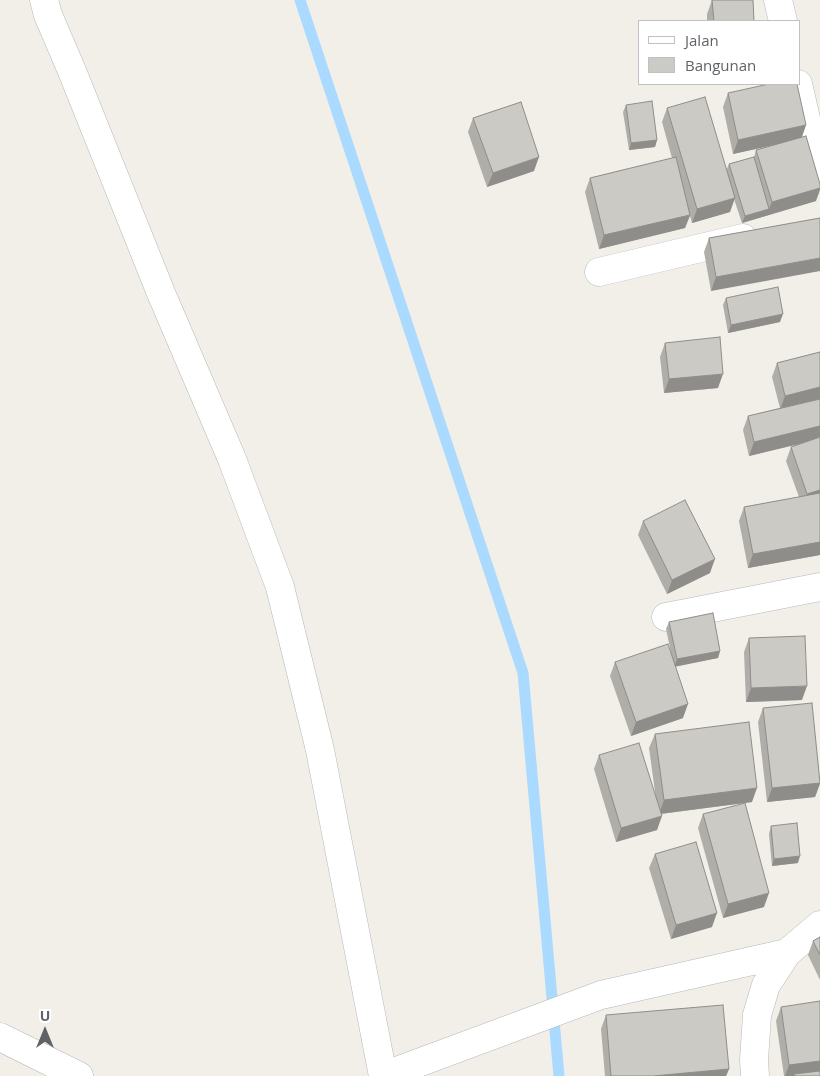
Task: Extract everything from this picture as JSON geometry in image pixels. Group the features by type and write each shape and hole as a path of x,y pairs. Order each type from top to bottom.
{"street":[{"path":"44,0 48,15 161,292 232,459 280,587 320,750 383,1076 601,995 787,953"},
{"path":"778,0 783,20"},
{"path":"798,85 820,179"},
{"path":"599,272 772,231"},
{"path":"666,617 820,587"},
{"path":"755,1076 754,1060 757,1015 766,985 787,953 820,924"},
{"path":"0,1037 79,1076"}],"building":[{"path":"712,0 753,0 754,20 714,20"},
{"path":"764,85 797,85 806,125 738,140 728,93"},
{"path":"705,97 735,198 697,209 667,108"},
{"path":"652,101 657,140 631,143 626,105"},
{"path":"521,102 539,157 493,173 473,118"},
{"path":"806,136 820,188 772,202 756,150"},
{"path":"676,157 690,215 604,235 590,178"},
{"path":"754,157 769,209 745,216 729,164"},
{"path":"820,218 820,258 716,277 709,238"},
{"path":"778,287 783,314 731,325 726,298"},
{"path":"720,337 723,374 669,379 665,343"},
{"path":"820,352 820,387 785,396 777,363"},
{"path":"820,399 820,426 754,442 748,416"},
{"path":"820,437 820,490 807,494 791,447"},
{"path":"820,493 820,542 753,554 744,507"},
{"path":"685,500 715,559 672,580 643,521"},
{"path":"713,613 720,651 677,659 669,622"},
{"path":"805,636 807,686 751,688 749,638"},
{"path":"668,644 688,704 636,722 615,662"},
{"path":"812,703 820,783 772,788 763,708"},
{"path":"749,722 757,788 664,800 655,734"},
{"path":"639,743 662,816 621,828 599,755"},
{"path":"745,803 769,893 728,904 703,814"},
{"path":"797,823 800,856 774,859 771,826"},
{"path":"696,842 717,913 676,925 655,854"},
{"path":"820,937 820,955 813,941"},
{"path":"820,1001 820,1061 789,1065 781,1007"},
{"path":"723,1005 729,1069 653,1076 611,1076 606,1015"},
{"path":"820,1071 820,1076 795,1076 794,1074"}],"waterway":[{"path":"300,0 523,673 559,1076"}]}
